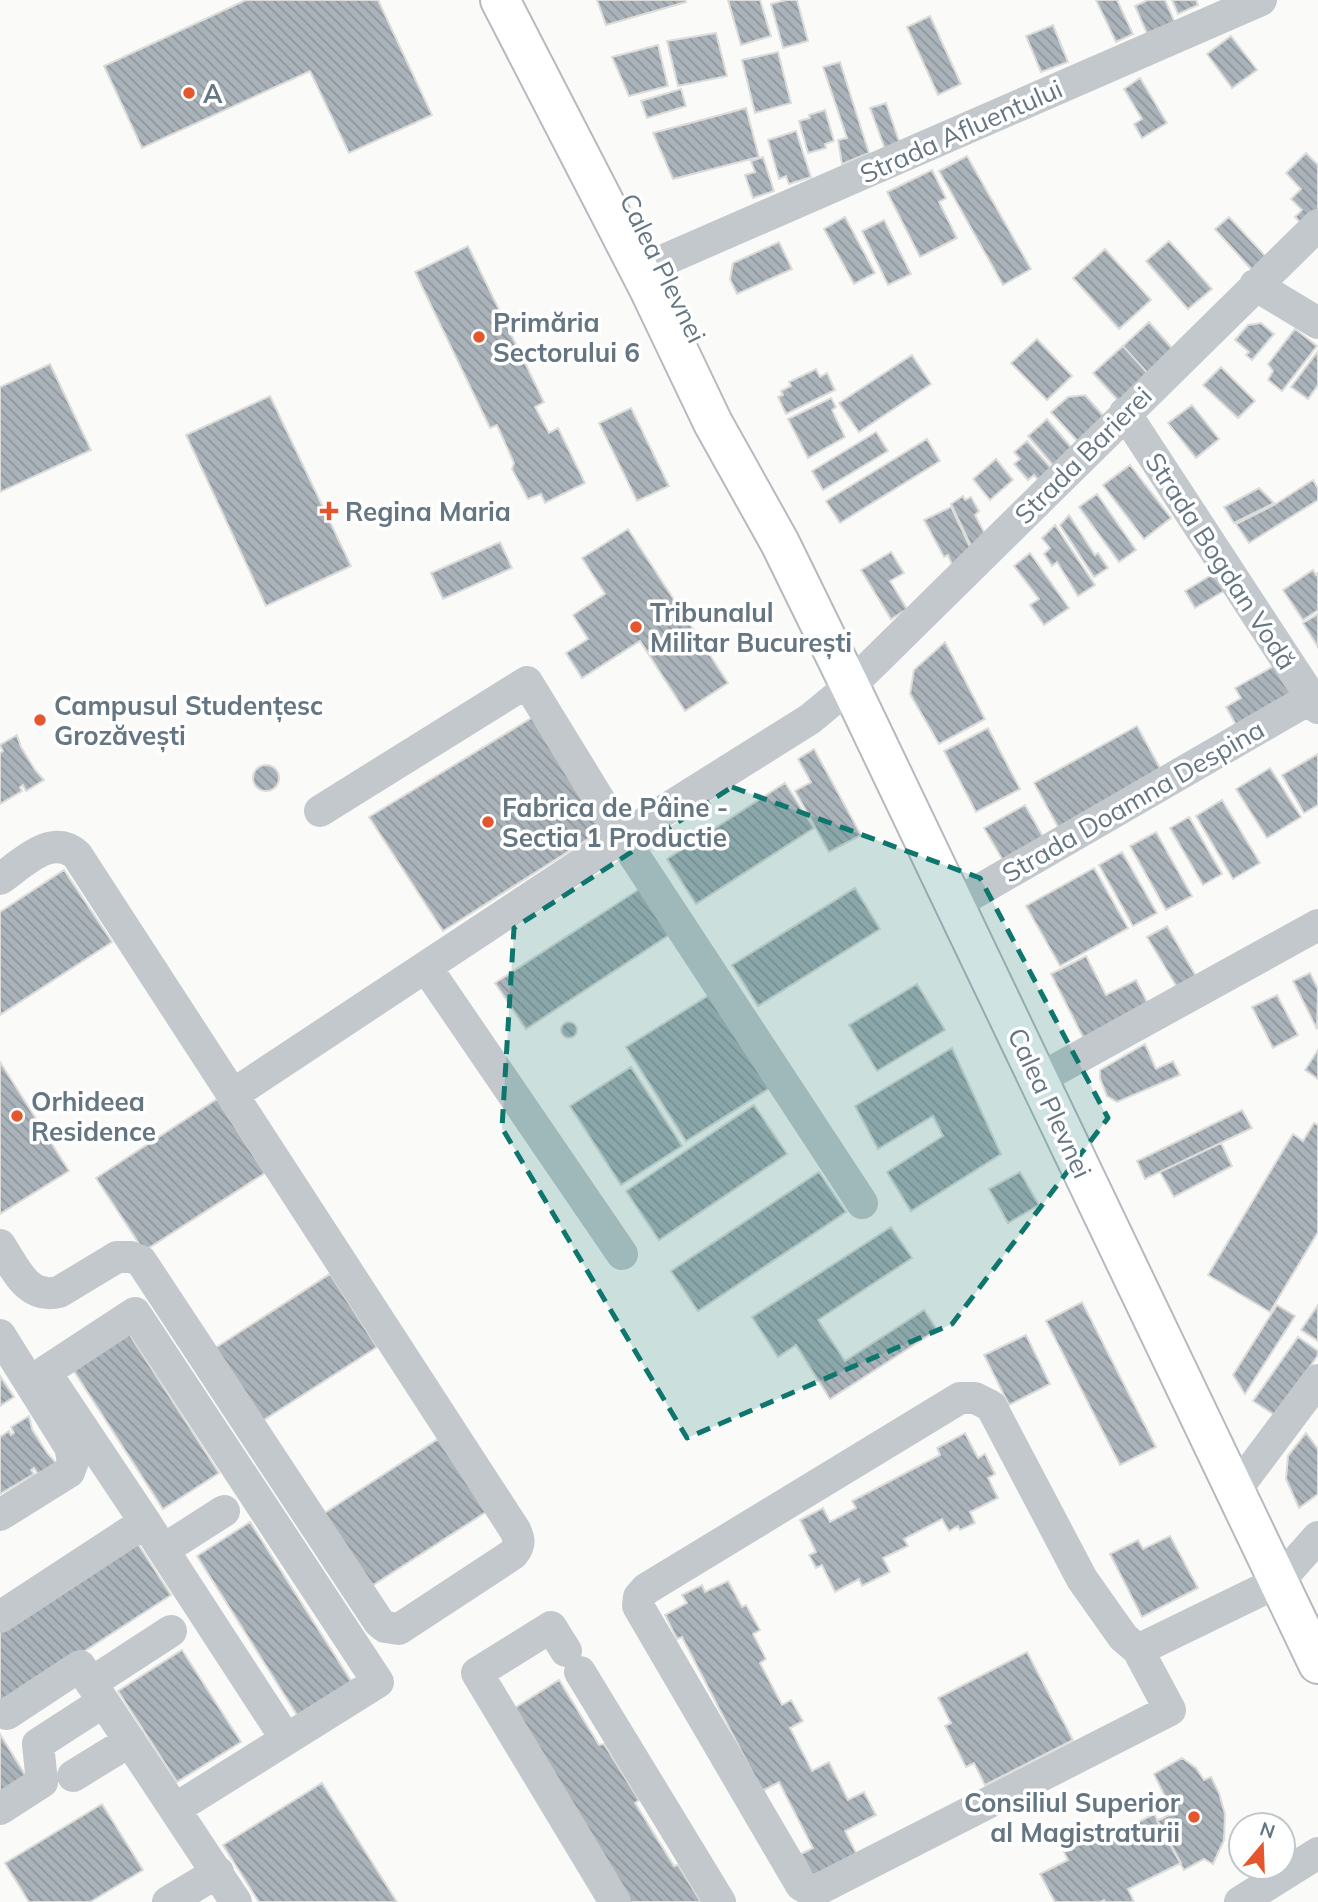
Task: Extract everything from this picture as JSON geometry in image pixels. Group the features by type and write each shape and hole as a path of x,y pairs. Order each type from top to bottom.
{"main road":[{"name":"Calea Plevnei","path":"471,0 546,90"},
{"name":"Calea Plevnei","path":"521,2 546,90 643,276 713,423 780,544 850,686 1278,1582 1316,1656"},
{"name":"Calea Plevnei","path":"521,2 662,261 733,411 780,544"}],"street":[{"name":"Strada Afluentului","path":"662,261 1261,0"},
{"name":"Strada Barierei","path":"232,1095 622,837 810,719 850,686 1318,225"},
{"path":"1255,285 1318,323"},
{"name":"Strada Bogdan Vodă","path":"1125,413 1315,703"},
{"path":"320,811 527,682 622,837 862,1203"},
{"name":"Strada Doamna Despina","path":"954,904 1315,703"},
{"path":"0,879 48,847 69,848 77,855 520,1539 518,1547 513,1554 400,1629 386,1627 379,1622 141,1261 131,1257 117,1257 59,1292 48,1295 25,1284 0,1245"},
{"path":"1039,1079 1318,925"},
{"path":"426,967 622,1254"},
{"path":"175,1809 378,1682 135,1313 45,1372 286,1739"},
{"path":"0,1335 70,1447 73,1461 69,1472 0,1515"},
{"path":"1235,1491 1318,1380"},
{"path":"960,1398 975,1398 991,1406 1082,1579 1123,1637 1138,1650 1170,1710 821,1888 810,1890 801,1885 638,1606 639,1597 657,1582 960,1398"},
{"path":"163,1550 224,1511"},
{"path":"0,1617 145,1522"},
{"path":"1138,1650 1278,1582 1318,1537"},
{"path":"615,1902 477,1673 551,1628 720,1902"},
{"path":"0,1809 42,1782 38,1744 171,1631"},
{"path":"7,1714 80,1666 236,1902"},
{"path":"74,1776 130,1741"},
{"path":"1240,1902 1318,1853"},
{"path":"168,1902 218,1872"}],"highlighted area":[{"path":"732,787 980,878 1108,1118 952,1324 687,1438 502,1128 514,928"}],"building":[{"name":"A","path":"246,0 378,0 432,115 349,153 310,71 142,148 104,66"},
{"path":"597,0 685,0 686,2 606,25"},
{"path":"728,0 760,0 771,36 741,45"},
{"path":"797,0 808,41 783,48 771,4"},
{"path":"1096,0 1117,0 1133,34 1116,42"},
{"path":"1148,0 1165,0 1176,25 1149,38 1135,6"},
{"path":"1172,0 1196,0 1198,5 1178,14"},
{"path":"930,16 961,84 938,95 907,27"},
{"path":"1053,25 1068,62 1041,72 1026,36"},
{"path":"716,33 727,76 678,86 667,41"},
{"path":"1231,36 1257,70 1232,88 1207,54"},
{"path":"658,45 668,86 629,96 612,57"},
{"path":"778,52 791,103 755,113 742,60"},
{"path":"840,62 869,153 842,164 838,140 847,138 823,67"},
{"path":"1140,78 1167,123 1142,138 1134,124 1142,119 1124,89"},
{"path":"681,89 686,106 647,118 641,101"},
{"path":"886,103 900,144 885,149 870,108"},
{"path":"746,108 759,157 673,179 653,133"},
{"path":"825,110 834,141 825,144 826,148 808,153 799,121"},
{"path":"796,131 811,177 789,184 786,176 779,179 768,140"},
{"path":"1306,153 1318,165 1318,213 1304,226 1295,217 1302,210 1291,199 1301,189 1286,173"},
{"path":"967,156 1031,269 1003,285 939,171"},
{"path":"763,157 774,191 753,198 745,175 755,172 751,161"},
{"path":"932,170 946,198 939,202 957,238 920,257 887,192"},
{"path":"845,217 875,273 854,284 824,229"},
{"path":"1229,217 1267,258 1253,271 1215,229"},
{"path":"884,220 911,274 888,285 862,231"},
{"path":"1169,241 1212,289 1188,309 1146,261"},
{"path":"779,242 792,269 737,294 730,279 733,263"},
{"name":"Primăria Sectorului 6","path":"468,246 544,402 535,407 549,433 558,428 585,483 545,503 541,494 528,499 512,469 514,463 497,425 490,428 415,272"},
{"path":"1105,249 1151,300 1119,329 1073,278"},
{"path":"1149,322 1179,356 1153,379 1123,346"},
{"path":"1261,323 1274,334 1252,360 1246,355 1249,352 1235,340 1248,325"},
{"path":"1295,329 1317,346 1282,391 1268,380 1273,371 1268,364"},
{"path":"1037,339 1072,376 1047,400 1011,363"},
{"path":"1123,346 1153,379 1123,406 1093,373"},
{"path":"1318,351 1318,385 1308,399 1291,387"},
{"path":"912,355 931,384 859,432 839,403"},
{"path":"50,364 91,450 0,492 0,387"},
{"path":"1221,367 1255,401 1238,418 1203,385"},
{"path":"816,369 820,377 827,373 835,390 786,414 778,397 783,395 781,391 791,386 789,382"},
{"path":"1085,395 1107,420 1080,444 1051,412 1068,397"},
{"path":"270,396 351,566 266,606 186,435"},
{"path":"831,398 836,407 832,410 845,437 808,458 788,419"},
{"path":"1192,405 1219,439 1196,458 1168,423"},
{"path":"631,408 669,486 637,501 599,423"},
{"path":"1047,419 1077,454 1058,471 1028,436"},
{"path":"876,432 888,451 823,490 812,471"},
{"path":"927,439 940,461 840,523 826,501"},
{"path":"1027,441 1053,470 1040,482 1034,475 1028,480 1014,464 1020,459 1014,452"},
{"path":"996,459 1013,480 990,500 973,479"},
{"path":"1130,465 1171,518 1144,539 1103,485"},
{"path":"1313,480 1318,489 1318,500 1249,543 1236,524 1274,505"},
{"path":"1259,488 1274,503 1234,523 1224,507"},
{"path":"1097,494 1136,550 1119,562 1079,507"},
{"path":"963,496 965,500 971,497 979,511 975,515 987,538 974,552 951,504"},
{"path":"951,507 973,553 954,569 948,555 944,557 924,520"},
{"path":"1069,515 1095,555 1098,553 1108,568 1094,577 1060,525"},
{"path":"1055,525 1095,585 1078,596 1057,562 1052,566 1044,554 1050,548 1042,538"},
{"name":"Tribunalul Militar București","path":"628,529 728,683 685,711 640,641 582,678 566,653 588,639 573,615 605,594 582,558"},
{"path":"500,542 512,568 443,599 431,573"},
{"path":"891,552 904,573 890,581 907,609 891,619 861,570"},
{"path":"1030,553 1069,608 1044,625 1030,605 1039,599 1014,566"},
{"path":"1313,570 1316,575 1318,573 1318,610 1303,620 1283,590"},
{"path":"1218,571 1229,588 1195,608 1185,591"},
{"path":"1318,614 1318,647 1303,623"},
{"path":"945,642 985,719 939,744 910,694 914,670"},
{"path":"1281,662 1299,692 1238,728 1226,707 1241,698 1235,688"},
{"name":"Fabrica de Pâine - Sectia 1 Productie","path":"533,717 607,827 443,931 369,817"},
{"path":"1137,726 1166,779 1063,836 1034,783"},
{"path":"988,728 1020,789 976,812 944,751"},
{"path":"17,735 21,747 44,780 26,791 23,785 20,787 22,791 0,804 0,753 3,751 0,745"},
{"path":"814,749 861,835 829,852 795,791 811,782 798,759"},
{"path":"1318,754 1318,805 1304,813 1282,775"},
{"path":"266,765 275,769 279,778 275,787 266,791 257,787 253,778 257,769"},
{"path":"1270,768 1301,817 1267,838 1236,789"},
{"path":"785,783 814,828 696,904 667,859"},
{"path":"1222,800 1260,863 1233,879 1196,816"},
{"path":"1025,805 1047,844 1007,867 984,828"},
{"path":"1189,817 1222,874 1203,885 1170,828"},
{"path":"1156,832 1192,896 1166,910 1130,846"},
{"path":"1122,852 1157,913 1133,926 1099,865"},
{"path":"1094,868 1128,928 1060,966 1026,906"},
{"path":"64,870 112,942 0,1015 0,912"},
{"path":"641,888 672,933 526,1029 495,983"},
{"path":"855,888 880,929 758,1006 732,965"},
{"path":"1167,926 1197,978 1178,989 1147,937"},
{"path":"1086,956 1106,995 1136,980 1149,1006 1084,1039 1051,974"},
{"path":"1310,973 1318,989 1317,1029 1293,981"},
{"path":"917,984 945,1030 877,1071 849,1025"},
{"path":"711,994 770,1088 686,1141 626,1047"},
{"path":"1277,995 1298,1035 1273,1048 1252,1007"},
{"path":"566,1022 572,1022 577,1030 575,1036 566,1038 561,1033 561,1027"},
{"path":"1145,1044 1156,1069 1173,1061 1180,1075 1117,1102 1107,1096 1100,1070"},
{"path":"952,1048 1001,1154 911,1211 887,1172 943,1136 933,1116 878,1149 855,1106"},
{"path":"1318,1050 1318,1079 1305,1070"},
{"name":"Orhideea Residence","path":"0,1062 69,1171 0,1214"},
{"path":"631,1067 682,1146 621,1185 570,1106"},
{"path":"217,1099 265,1173 144,1251 96,1178"},
{"path":"754,1105 787,1154 659,1240 626,1191"},
{"path":"1242,1110 1252,1128 1145,1179 1137,1161"},
{"path":"1314,1123 1318,1125 1318,1232 1270,1312 1208,1275 1293,1134 1303,1141"},
{"path":"1221,1143 1232,1166 1174,1197 1160,1172"},
{"path":"819,1172 846,1212 698,1311 671,1271"},
{"path":"1020,1172 1039,1205 1008,1223 989,1189"},
{"path":"891,1227 912,1258 818,1320 845,1361 924,1310 937,1330 830,1399 796,1345 778,1357 752,1317"},
{"path":"330,1274 377,1347 259,1423 212,1350"},
{"path":"1082,1302 1156,1447 1120,1465 1046,1321"},
{"path":"1277,1305 1295,1316 1245,1394 1233,1375"},
{"path":"1318,1305 1318,1341 1301,1330"},
{"path":"126,1329 219,1473 163,1509 70,1365"},
{"path":"1026,1335 1050,1384 1009,1405 984,1355"},
{"path":"1298,1337 1318,1351 1318,1355 1276,1416 1253,1401"},
{"path":"0,1376 14,1397 0,1406"},
{"path":"29,1416 32,1429 56,1463 38,1474 34,1468 31,1470 34,1474 0,1494 0,1437 9,1431 11,1435 14,1433 11,1427"},
{"path":"965,1433 978,1458 985,1454 995,1474 988,1478 998,1498 970,1512 975,1523 960,1530 958,1526 949,1531 942,1519 904,1539 908,1546 883,1558 890,1572 862,1586 859,1579 835,1592 822,1565 816,1568 809,1555 816,1552 800,1520 823,1508 830,1522 856,1508 852,1501 940,1455 937,1448"},
{"path":"1306,1433 1318,1449 1318,1494 1299,1508 1286,1479 1288,1456"},
{"path":"438,1439 486,1512 367,1589 320,1516"},
{"path":"250,1522 353,1684 299,1718 197,1556"},
{"path":"1170,1536 1198,1588 1142,1617 1110,1554 1138,1540 1143,1549"},
{"path":"136,1541 171,1595 0,1706 0,1629"},
{"path":"728,1581 742,1607 746,1605 760,1630 753,1634 766,1659 760,1663 782,1705 791,1700 803,1721 790,1728 812,1771 829,1762 848,1800 864,1792 876,1815 845,1831 861,1863 814,1878 801,1854 813,1848 779,1782 762,1791 682,1637 677,1639 665,1615 687,1603 682,1595 702,1585 705,1592"},
{"path":"182,1650 241,1742 177,1782 118,1691"},
{"path":"1027,1652 1073,1740 985,1785 974,1763 966,1767 945,1726 951,1723 938,1698"},
{"path":"559,1680 599,1745 604,1744 639,1800 635,1803 674,1866 678,1865 701,1902 621,1902 513,1709"},
{"path":"0,1734 27,1778 0,1796"},
{"name":"Consiliul Superior al Magistraturii","path":"1182,1758 1196,1768 1204,1780 1211,1777 1225,1814 1224,1840 1213,1864 1204,1859 1184,1870 1157,1821 1173,1813 1154,1774"},
{"path":"322,1783 397,1902 259,1902 223,1845"},
{"path":"102,1804 143,1870 90,1902 29,1902 5,1863"},
{"path":"1154,1814 1181,1863 1128,1889 1134,1902 1055,1902 1040,1874 1068,1860 1064,1852 1114,1826 1117,1833"}],"place":[{"name":"A","path":"189,93"},
{"name":"Primăria Sectorului 6","path":"479,337"},
{"name":"Regina Maria","path":"329,511"},
{"name":"Tribunalul Militar București","path":"636,627"},
{"name":"Campusul Studențesc Grozăvești","path":"40,720"},
{"name":"Fabrica de Pâine - Sectia 1 Productie","path":"488,822"},
{"name":"Orhideea Residence","path":"17,1116"},
{"name":"Consiliul Superior al Magistraturii","path":"1194,1817"}]}
